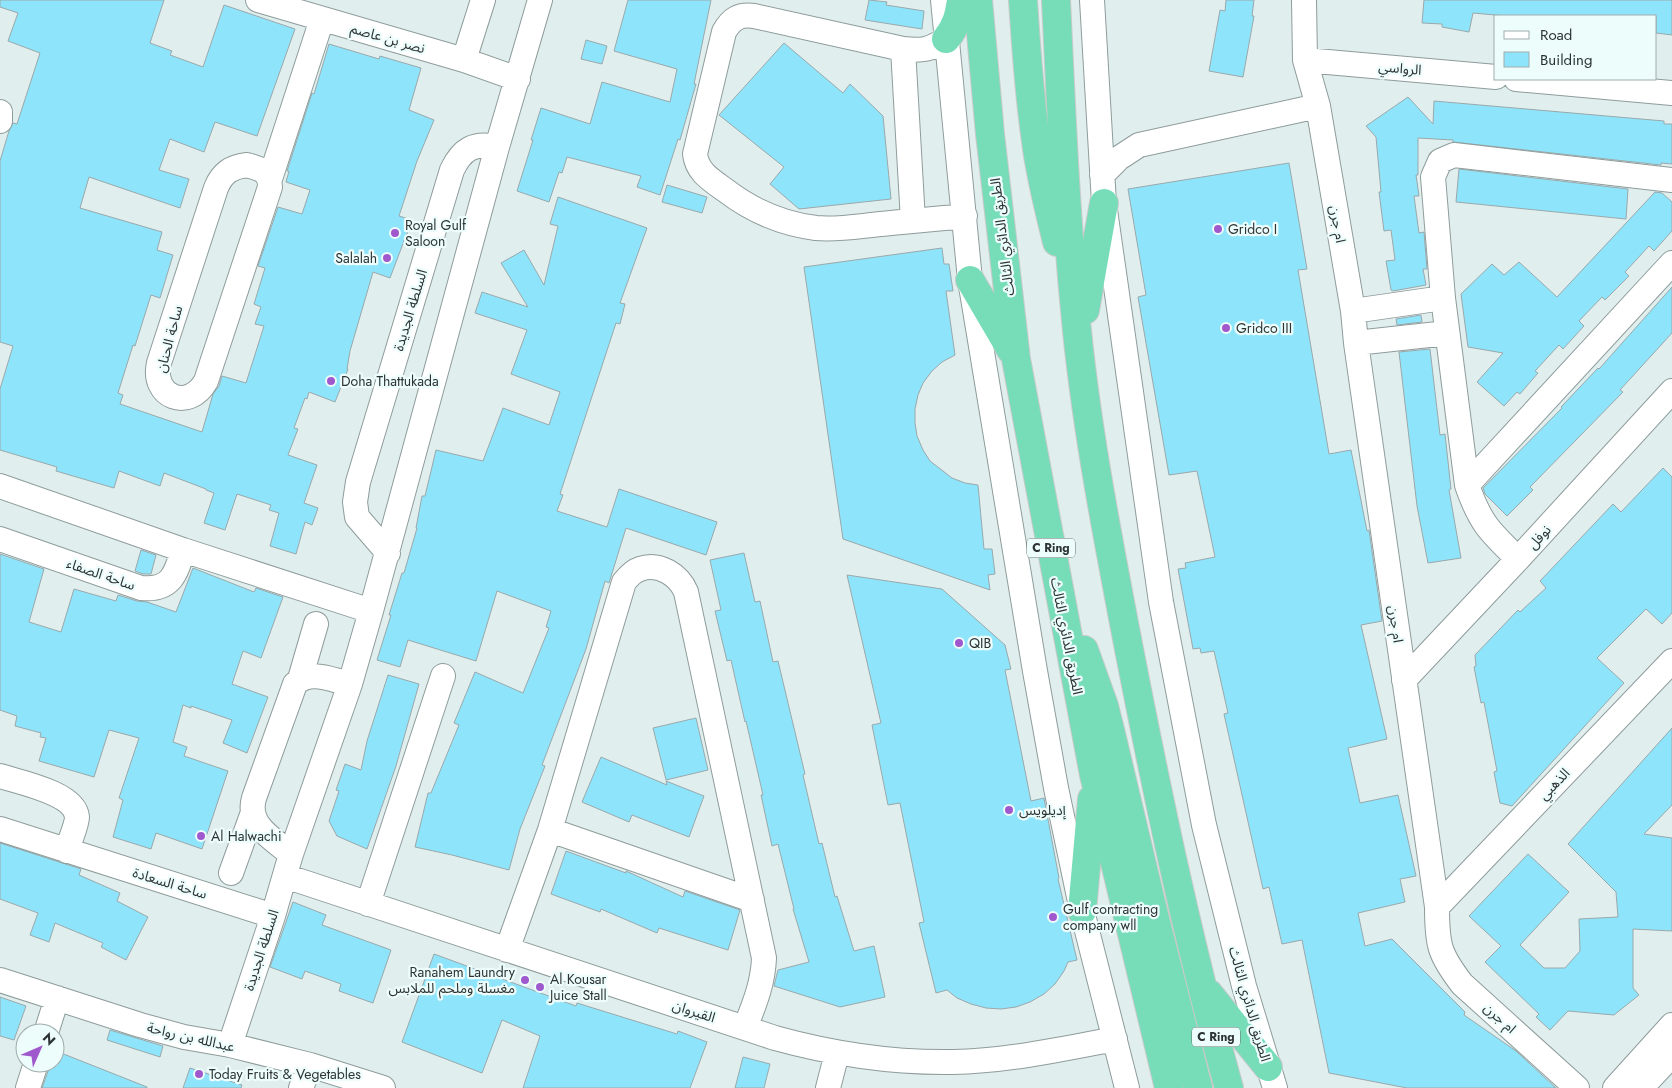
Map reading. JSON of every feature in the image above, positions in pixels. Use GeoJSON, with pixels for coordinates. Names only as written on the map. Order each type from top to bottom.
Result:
{"type":"FeatureCollection","features":[{"type":"Feature","properties":{"kind":"highway"},"geometry":{"type":"LineString","coordinates":[[946,39],[958,21],[961,0]]}},
{"type":"Feature","properties":{"kind":"highway","name":"الطريق الدائري الثالث"},"geometry":{"type":"LineString","coordinates":[[978,0],[990,134],[1016,359],[1094,775],[1169,1088]]}},
{"type":"Feature","properties":{"kind":"highway"},"geometry":{"type":"LineString","coordinates":[[1023,0],[1029,84],[1036,143],[1048,205],[1075,312]]}},
{"type":"Feature","properties":{"kind":"highway","name":"C Ring"},"geometry":{"type":"LineString","coordinates":[[1056,0],[1062,140],[1075,312],[1093,454],[1156,788],[1202,985],[1229,1088]]}},
{"type":"Feature","properties":{"kind":"highway"},"geometry":{"type":"LineString","coordinates":[[1079,344],[1104,203]]}},
{"type":"Feature","properties":{"kind":"highway"},"geometry":{"type":"LineString","coordinates":[[970,280],[1016,359]]}},
{"type":"Feature","properties":{"kind":"highway"},"geometry":{"type":"LineString","coordinates":[[1056,576],[1104,706],[1198,1088]]}},
{"type":"Feature","properties":{"kind":"highway"},"geometry":{"type":"LineString","coordinates":[[1082,911],[1094,775]]}},
{"type":"Feature","properties":{"kind":"highway"},"geometry":{"type":"LineString","coordinates":[[1202,985],[1271,1077]]}},
{"type":"Feature","properties":{"kind":"street","name":"نصر بن عاصم"},"geometry":{"type":"LineString","coordinates":[[258,0],[464,60],[518,79]]}},
{"type":"Feature","properties":{"kind":"street"},"geometry":{"type":"LineString","coordinates":[[464,60],[483,0]]}},
{"type":"Feature","properties":{"kind":"street","name":"السلطة الجديدة"},"geometry":{"type":"LineString","coordinates":[[230,1045],[288,865],[350,684],[388,553],[497,147],[540,0]]}},
{"type":"Feature","properties":{"kind":"street"},"geometry":{"type":"LineString","coordinates":[[942,0],[970,280],[1035,671],[1056,788],[1082,911],[1127,1088]]}},
{"type":"Feature","properties":{"kind":"street","name":"الطريق الدائري الثالث"},"geometry":{"type":"LineString","coordinates":[[1092,0],[1104,203],[1161,602],[1204,825],[1244,986],[1271,1077]]}},
{"type":"Feature","properties":{"kind":"street","name":"ام جرن"},"geometry":{"type":"LineString","coordinates":[[1304,0],[1305,60],[1318,106],[1353,311],[1437,907],[1437,930],[1441,952],[1448,966],[1462,984],[1577,1088]]}},
{"type":"Feature","properties":{"kind":"street"},"geometry":{"type":"LineString","coordinates":[[946,39],[937,45],[920,51],[903,49],[754,16],[744,15],[735,17],[728,24],[724,32],[695,154],[696,162],[705,176],[730,194],[757,210],[792,223],[815,228],[838,229],[965,216]]}},
{"type":"Feature","properties":{"kind":"street","name":"ساحة الحنان"},"geometry":{"type":"LineString","coordinates":[[270,179],[259,168],[247,165],[237,166],[227,171],[220,178],[157,371],[161,386],[173,396],[189,397],[197,394],[206,381],[270,187],[270,179],[322,19]]}},
{"type":"Feature","properties":{"kind":"street"},"geometry":{"type":"LineString","coordinates":[[903,49],[913,221]]}},
{"type":"Feature","properties":{"kind":"street","name":"الرواسي"},"geometry":{"type":"LineString","coordinates":[[1305,60],[1494,77]]}},
{"type":"Feature","properties":{"kind":"street"},"geometry":{"type":"LineString","coordinates":[[1527,80],[1672,93]]}},
{"type":"Feature","properties":{"kind":"street"},"geometry":{"type":"LineString","coordinates":[[1102,175],[1119,158],[1139,145],[1318,106]]}},
{"type":"Feature","properties":{"kind":"street"},"geometry":{"type":"LineString","coordinates":[[0,112],[0,121]]}},
{"type":"Feature","properties":{"kind":"street"},"geometry":{"type":"LineString","coordinates":[[1099,121],[1117,136],[1139,145]]}},
{"type":"Feature","properties":{"kind":"street","name":"السلطة الجديدة"},"geometry":{"type":"LineString","coordinates":[[388,553],[357,517],[354,502],[358,482],[452,170],[457,161],[472,147],[482,144],[497,147]]}},
{"type":"Feature","properties":{"kind":"street"},"geometry":{"type":"LineString","coordinates":[[1518,559],[1487,528],[1475,507],[1467,485],[1443,298],[1433,177],[1440,161],[1454,154],[1672,180]]}},
{"type":"Feature","properties":{"kind":"street"},"geometry":{"type":"LineString","coordinates":[[1467,485],[1672,263]]}},
{"type":"Feature","properties":{"kind":"street"},"geometry":{"type":"LineString","coordinates":[[1353,311],[1443,298]]}},
{"type":"Feature","properties":{"kind":"street"},"geometry":{"type":"LineString","coordinates":[[1356,343],[1447,333]]}},
{"type":"Feature","properties":{"kind":"street","name":"نوفل"},"geometry":{"type":"LineString","coordinates":[[1404,680],[1672,391]]}},
{"type":"Feature","properties":{"kind":"street"},"geometry":{"type":"LineString","coordinates":[[0,486],[184,550],[371,611]]}},
{"type":"Feature","properties":{"kind":"street","name":"ساحة الصفاء"},"geometry":{"type":"LineString","coordinates":[[0,539],[141,588],[152,589],[163,586],[172,579],[184,550]]}},
{"type":"Feature","properties":{"kind":"street"},"geometry":{"type":"LineString","coordinates":[[507,950],[550,830],[624,582],[630,574],[639,569],[649,567],[667,571],[676,576],[686,592],[764,958],[764,974],[745,1028]]}},
{"type":"Feature","properties":{"kind":"street"},"geometry":{"type":"LineString","coordinates":[[288,865],[260,829],[252,815],[251,807],[291,690],[300,679],[316,624]]}},
{"type":"Feature","properties":{"kind":"street","name":"الذهبي"},"geometry":{"type":"LineString","coordinates":[[1437,907],[1672,662]]}},
{"type":"Feature","properties":{"kind":"street"},"geometry":{"type":"LineString","coordinates":[[300,679],[315,675],[350,684]]}},
{"type":"Feature","properties":{"kind":"street"},"geometry":{"type":"LineString","coordinates":[[368,904],[443,676]]}},
{"type":"Feature","properties":{"kind":"street"},"geometry":{"type":"LineString","coordinates":[[0,776],[57,794],[74,808],[77,818],[66,851]]}},
{"type":"Feature","properties":{"kind":"street"},"geometry":{"type":"LineString","coordinates":[[231,873],[252,815]]}},
{"type":"Feature","properties":{"kind":"street","name":"ساحة السعادة"},"geometry":{"type":"LineString","coordinates":[[0,829],[273,916]]}},
{"type":"Feature","properties":{"kind":"street"},"geometry":{"type":"LineString","coordinates":[[550,830],[752,900]]}},
{"type":"Feature","properties":{"kind":"street","name":"القيروان"},"geometry":{"type":"LineString","coordinates":[[288,865],[368,904],[745,1028],[836,1053],[914,1062],[954,1062],[1022,1055],[1115,1040]]}},
{"type":"Feature","properties":{"kind":"street","name":"عبدالله بن رواحة"},"geometry":{"type":"LineString","coordinates":[[0,980],[184,1038],[230,1045],[310,1065],[369,1086]]}},
{"type":"Feature","properties":{"kind":"street"},"geometry":{"type":"LineString","coordinates":[[49,1023],[57,998]]}},
{"type":"Feature","properties":{"kind":"street"},"geometry":{"type":"LineString","coordinates":[[1615,1088],[1672,1025]]}},
{"type":"Feature","properties":{"kind":"street"},"geometry":{"type":"LineString","coordinates":[[828,1088],[836,1053]]}},
{"type":"Feature","properties":{"kind":"street"},"geometry":{"type":"LineString","coordinates":[[1641,1088],[1672,1055]]}},
{"type":"Feature","properties":{"kind":"street"},"geometry":{"type":"LineString","coordinates":[[302,1088],[310,1065]]}},
{"type":"Feature","properties":{"kind":"street"},"geometry":{"type":"LineString","coordinates":[[28,1088],[33,1073]]}},
{"type":"Feature","properties":{"kind":"building"},"geometry":{"type":"Polygon","coordinates":[[[0,0],[164,0],[150,43],[172,51],[170,55],[203,67],[224,5],[295,29],[257,136],[215,122],[204,152],[170,139],[159,170],[189,179],[180,208],[89,177],[80,208],[162,232],[157,250],[173,255],[160,298],[151,295],[135,346],[133,345],[118,393],[123,395],[120,404],[202,432],[213,394],[219,386],[222,376],[246,383],[264,326],[255,324],[261,307],[254,304],[265,268],[258,266],[278,207],[302,214],[310,190],[286,182],[289,171],[287,171],[329,44],[379,59],[380,56],[421,68],[409,110],[434,120],[417,161],[399,216],[412,220],[390,278],[373,272],[350,351],[348,369],[335,402],[309,392],[294,428],[298,429],[288,455],[317,465],[304,503],[318,508],[312,525],[305,522],[296,554],[270,546],[279,513],[269,510],[271,505],[237,494],[225,530],[204,523],[214,493],[164,473],[160,486],[119,471],[114,488],[56,471],[57,467],[0,450],[0,389],[13,346],[0,342],[0,161],[9,131],[13,123],[17,124],[40,53],[8,41],[18,13],[0,7],[0,0]]]}},
{"type":"Feature","properties":{"kind":"building"},"geometry":{"type":"Polygon","coordinates":[[[628,0],[711,0],[694,84],[696,84],[680,140],[678,139],[660,195],[637,187],[641,176],[567,157],[562,173],[559,172],[549,202],[517,191],[541,108],[590,124],[602,82],[670,102],[677,69],[614,51],[628,0]]]}},
{"type":"Feature","properties":{"kind":"building"},"geometry":{"type":"Polygon","coordinates":[[[869,0],[887,2],[886,5],[924,11],[922,29],[865,20],[869,0]]]}},
{"type":"Feature","properties":{"kind":"building"},"geometry":{"type":"Polygon","coordinates":[[[1226,0],[1254,0],[1252,16],[1254,16],[1243,77],[1209,71],[1220,10],[1225,11],[1226,0]]]}},
{"type":"Feature","properties":{"kind":"building"},"geometry":{"type":"Polygon","coordinates":[[[1424,0],[1672,0],[1672,35],[1657,33],[1657,15],[1495,15],[1473,13],[1469,32],[1442,27],[1442,24],[1422,23],[1424,0]]]}},
{"type":"Feature","properties":{"kind":"building"},"geometry":{"type":"Polygon","coordinates":[[[586,40],[607,46],[602,64],[581,59],[586,40]]]}},
{"type":"Feature","properties":{"kind":"building"},"geometry":{"type":"Polygon","coordinates":[[[784,43],[843,93],[850,84],[883,116],[891,199],[799,209],[770,184],[784,167],[719,115],[784,43]]]}},
{"type":"Feature","properties":{"kind":"building"},"geometry":{"type":"Polygon","coordinates":[[[1408,97],[1433,124],[1434,101],[1664,121],[1664,124],[1672,124],[1672,164],[1661,163],[1661,165],[1453,142],[1453,140],[1418,138],[1418,175],[1416,175],[1419,196],[1414,196],[1419,233],[1424,232],[1427,269],[1423,269],[1426,285],[1393,291],[1391,290],[1386,261],[1395,260],[1391,230],[1384,231],[1379,192],[1381,192],[1376,137],[1366,126],[1408,97]]]}},
{"type":"Feature","properties":{"kind":"building"},"geometry":{"type":"Polygon","coordinates":[[[1289,163],[1307,269],[1298,270],[1329,454],[1351,450],[1367,531],[1369,530],[1382,621],[1361,625],[1387,739],[1348,748],[1360,803],[1398,795],[1416,876],[1400,879],[1405,902],[1358,913],[1365,946],[1392,939],[1465,1012],[1464,1015],[1516,1051],[1556,1088],[1407,1088],[1329,1073],[1302,940],[1282,944],[1269,887],[1263,889],[1224,714],[1228,713],[1214,651],[1201,653],[1200,648],[1193,649],[1178,569],[1186,568],[1185,563],[1215,557],[1197,471],[1169,475],[1138,297],[1146,295],[1128,189],[1289,163]]]}},
{"type":"Feature","properties":{"kind":"building"},"geometry":{"type":"Polygon","coordinates":[[[1459,169],[1628,189],[1626,219],[1456,202],[1459,169]]]}},
{"type":"Feature","properties":{"kind":"building"},"geometry":{"type":"Polygon","coordinates":[[[667,185],[707,197],[702,213],[662,202],[667,185]]]}},
{"type":"Feature","properties":{"kind":"building"},"geometry":{"type":"Polygon","coordinates":[[[1655,192],[1662,193],[1672,202],[1672,231],[1654,251],[1649,246],[1625,272],[1629,276],[1605,300],[1602,297],[1579,321],[1584,326],[1563,349],[1559,345],[1535,371],[1538,373],[1520,394],[1517,392],[1504,406],[1477,382],[1503,353],[1468,347],[1461,294],[1492,264],[1504,275],[1519,262],[1557,297],[1655,192]]]}},
{"type":"Feature","properties":{"kind":"building"},"geometry":{"type":"Polygon","coordinates":[[[558,197],[647,228],[620,303],[625,304],[620,324],[616,323],[560,494],[563,495],[557,511],[607,527],[619,489],[717,522],[706,555],[626,528],[609,583],[605,581],[586,649],[542,765],[545,766],[520,829],[509,870],[415,847],[428,793],[431,793],[459,725],[454,723],[475,672],[523,693],[549,628],[546,627],[551,611],[497,591],[476,661],[408,640],[400,667],[377,660],[391,615],[389,615],[417,528],[422,496],[425,496],[436,450],[483,461],[503,408],[549,425],[560,392],[511,374],[527,330],[475,313],[482,292],[528,307],[501,263],[524,250],[544,285],[558,226],[550,224],[558,197]]]}},
{"type":"Feature","properties":{"kind":"building"},"geometry":{"type":"Polygon","coordinates":[[[942,248],[944,264],[949,264],[953,291],[946,291],[955,355],[942,362],[923,383],[915,409],[915,423],[917,436],[930,461],[952,478],[978,485],[984,549],[992,549],[995,574],[988,575],[990,590],[843,539],[804,267],[942,248]]]}},
{"type":"Feature","properties":{"kind":"building"},"geometry":{"type":"Polygon","coordinates":[[[1672,287],[1672,333],[1620,390],[1623,392],[1530,487],[1533,490],[1507,516],[1485,494],[1483,488],[1599,369],[1672,287]]]}},
{"type":"Feature","properties":{"kind":"building"},"geometry":{"type":"Polygon","coordinates":[[[1421,315],[1422,322],[1397,325],[1396,319],[1421,315]]]}},
{"type":"Feature","properties":{"kind":"building"},"geometry":{"type":"Polygon","coordinates":[[[1430,349],[1440,435],[1445,434],[1451,489],[1449,490],[1461,558],[1428,563],[1417,506],[1399,352],[1430,349]]]}},
{"type":"Feature","properties":{"kind":"building"},"geometry":{"type":"Polygon","coordinates":[[[1663,468],[1672,477],[1672,613],[1662,624],[1646,609],[1597,658],[1624,683],[1512,806],[1500,803],[1494,772],[1497,771],[1484,702],[1481,703],[1474,667],[1476,666],[1475,655],[1518,610],[1520,612],[1546,588],[1540,581],[1613,504],[1621,512],[1663,468]]]}},
{"type":"Feature","properties":{"kind":"building"},"geometry":{"type":"Polygon","coordinates":[[[141,550],[156,555],[151,574],[135,571],[141,550]]]}},
{"type":"Feature","properties":{"kind":"building"},"geometry":{"type":"Polygon","coordinates":[[[744,553],[755,602],[760,601],[773,662],[778,661],[805,774],[803,775],[819,844],[822,843],[835,897],[837,896],[854,951],[874,946],[885,997],[840,1007],[774,986],[778,970],[809,962],[793,909],[778,844],[772,846],[761,795],[763,795],[746,721],[731,660],[727,661],[715,611],[721,610],[710,560],[744,553]]]}},
{"type":"Feature","properties":{"kind":"building"},"geometry":{"type":"Polygon","coordinates":[[[0,554],[44,569],[29,622],[61,632],[74,589],[116,601],[118,595],[176,612],[193,568],[254,592],[256,588],[283,597],[261,658],[243,651],[232,684],[268,697],[247,753],[223,743],[232,720],[183,705],[173,742],[187,747],[184,756],[228,771],[202,849],[156,833],[151,849],[113,837],[123,800],[119,798],[139,738],[109,730],[94,777],[39,761],[46,738],[40,737],[41,733],[15,726],[17,716],[0,710],[0,554]]]}},
{"type":"Feature","properties":{"kind":"building"},"geometry":{"type":"Polygon","coordinates":[[[847,575],[942,589],[1005,645],[1011,669],[1005,670],[1031,801],[1044,798],[1058,879],[1077,960],[1068,962],[1055,984],[1044,994],[1030,1002],[1016,1007],[986,1008],[957,998],[947,990],[936,993],[919,923],[924,922],[900,803],[888,805],[872,725],[881,723],[847,575]]]}},
{"type":"Feature","properties":{"kind":"building"},"geometry":{"type":"Polygon","coordinates":[[[388,675],[419,684],[396,766],[367,849],[337,836],[329,821],[339,791],[336,790],[345,764],[361,770],[367,741],[388,675]]]}},
{"type":"Feature","properties":{"kind":"building"},"geometry":{"type":"Polygon","coordinates":[[[696,718],[708,770],[666,780],[653,728],[696,718]]]}},
{"type":"Feature","properties":{"kind":"building"},"geometry":{"type":"Polygon","coordinates":[[[1672,728],[1672,805],[1644,834],[1672,838],[1672,931],[1633,929],[1633,988],[1639,995],[1614,1015],[1568,1011],[1550,1030],[1536,1017],[1539,1014],[1485,962],[1501,946],[1469,916],[1528,854],[1569,892],[1520,945],[1544,968],[1565,968],[1580,951],[1579,919],[1618,917],[1616,892],[1568,844],[1672,728]]]}},
{"type":"Feature","properties":{"kind":"building"},"geometry":{"type":"Polygon","coordinates":[[[601,757],[667,785],[666,781],[704,796],[689,837],[632,815],[629,822],[582,802],[601,757]]]}},
{"type":"Feature","properties":{"kind":"building"},"geometry":{"type":"Polygon","coordinates":[[[0,843],[81,869],[79,875],[120,893],[117,901],[148,917],[126,960],[101,947],[103,943],[55,923],[49,942],[30,935],[38,913],[0,899],[0,843]]]}},
{"type":"Feature","properties":{"kind":"building"},"geometry":{"type":"Polygon","coordinates":[[[566,851],[626,873],[626,871],[683,897],[685,891],[740,910],[728,950],[659,928],[657,933],[601,909],[600,912],[551,894],[566,851]]]}},
{"type":"Feature","properties":{"kind":"building"},"geometry":{"type":"Polygon","coordinates":[[[293,902],[326,915],[322,925],[391,950],[373,1003],[339,991],[341,984],[305,971],[302,979],[270,967],[293,902]]]}},
{"type":"Feature","properties":{"kind":"building"},"geometry":{"type":"Polygon","coordinates":[[[434,954],[576,1006],[577,1003],[677,1034],[678,1031],[707,1042],[690,1088],[523,1088],[540,1036],[502,1020],[482,1073],[402,1042],[434,954]]]}},
{"type":"Feature","properties":{"kind":"building"},"geometry":{"type":"Polygon","coordinates":[[[0,997],[26,1006],[20,1023],[15,1023],[14,1040],[0,1036],[0,997]]]}},
{"type":"Feature","properties":{"kind":"building"},"geometry":{"type":"Polygon","coordinates":[[[110,1030],[163,1046],[160,1057],[107,1040],[110,1030]]]}},
{"type":"Feature","properties":{"kind":"building"},"geometry":{"type":"Polygon","coordinates":[[[65,1055],[147,1087],[147,1088],[42,1088],[47,1073],[65,1073],[65,1055]]]}},
{"type":"Feature","properties":{"kind":"building"},"geometry":{"type":"Polygon","coordinates":[[[743,1057],[770,1064],[764,1088],[735,1088],[743,1057]]]}},
{"type":"Feature","properties":{"kind":"building","name":"Today Fruits & Vegetables"},"geometry":{"type":"Polygon","coordinates":[[[190,1068],[242,1085],[241,1088],[183,1088],[190,1068]]]}},
{"type":"Feature","properties":{"kind":"place","name":"Gridco I"},"geometry":{"type":"Point","coordinates":[1218,229]}},
{"type":"Feature","properties":{"kind":"place","name":"Royal Gulf Saloon"},"geometry":{"type":"Point","coordinates":[395,233]}},
{"type":"Feature","properties":{"kind":"place","name":"Salalah"},"geometry":{"type":"Point","coordinates":[387,258]}},
{"type":"Feature","properties":{"kind":"place","name":"Gridco III"},"geometry":{"type":"Point","coordinates":[1226,328]}},
{"type":"Feature","properties":{"kind":"place","name":"Doha Thattukada"},"geometry":{"type":"Point","coordinates":[331,381]}},
{"type":"Feature","properties":{"kind":"place","name":"QIB"},"geometry":{"type":"Point","coordinates":[959,643]}},
{"type":"Feature","properties":{"kind":"place","name":"إديلويس"},"geometry":{"type":"Point","coordinates":[1009,810]}},
{"type":"Feature","properties":{"kind":"place","name":"Al Halwachi"},"geometry":{"type":"Point","coordinates":[201,836]}},
{"type":"Feature","properties":{"kind":"place","name":"Gulf contracting company wll"},"geometry":{"type":"Point","coordinates":[1053,917]}},
{"type":"Feature","properties":{"kind":"place","name":"Ranahem Laundry مغسلة وملحم للملابس"},"geometry":{"type":"Point","coordinates":[525,980]}},
{"type":"Feature","properties":{"kind":"place","name":"Al Kousar Juice Stall"},"geometry":{"type":"Point","coordinates":[540,987]}},
{"type":"Feature","properties":{"kind":"place","name":"Today Fruits & Vegetables"},"geometry":{"type":"Point","coordinates":[199,1074]}}]}
